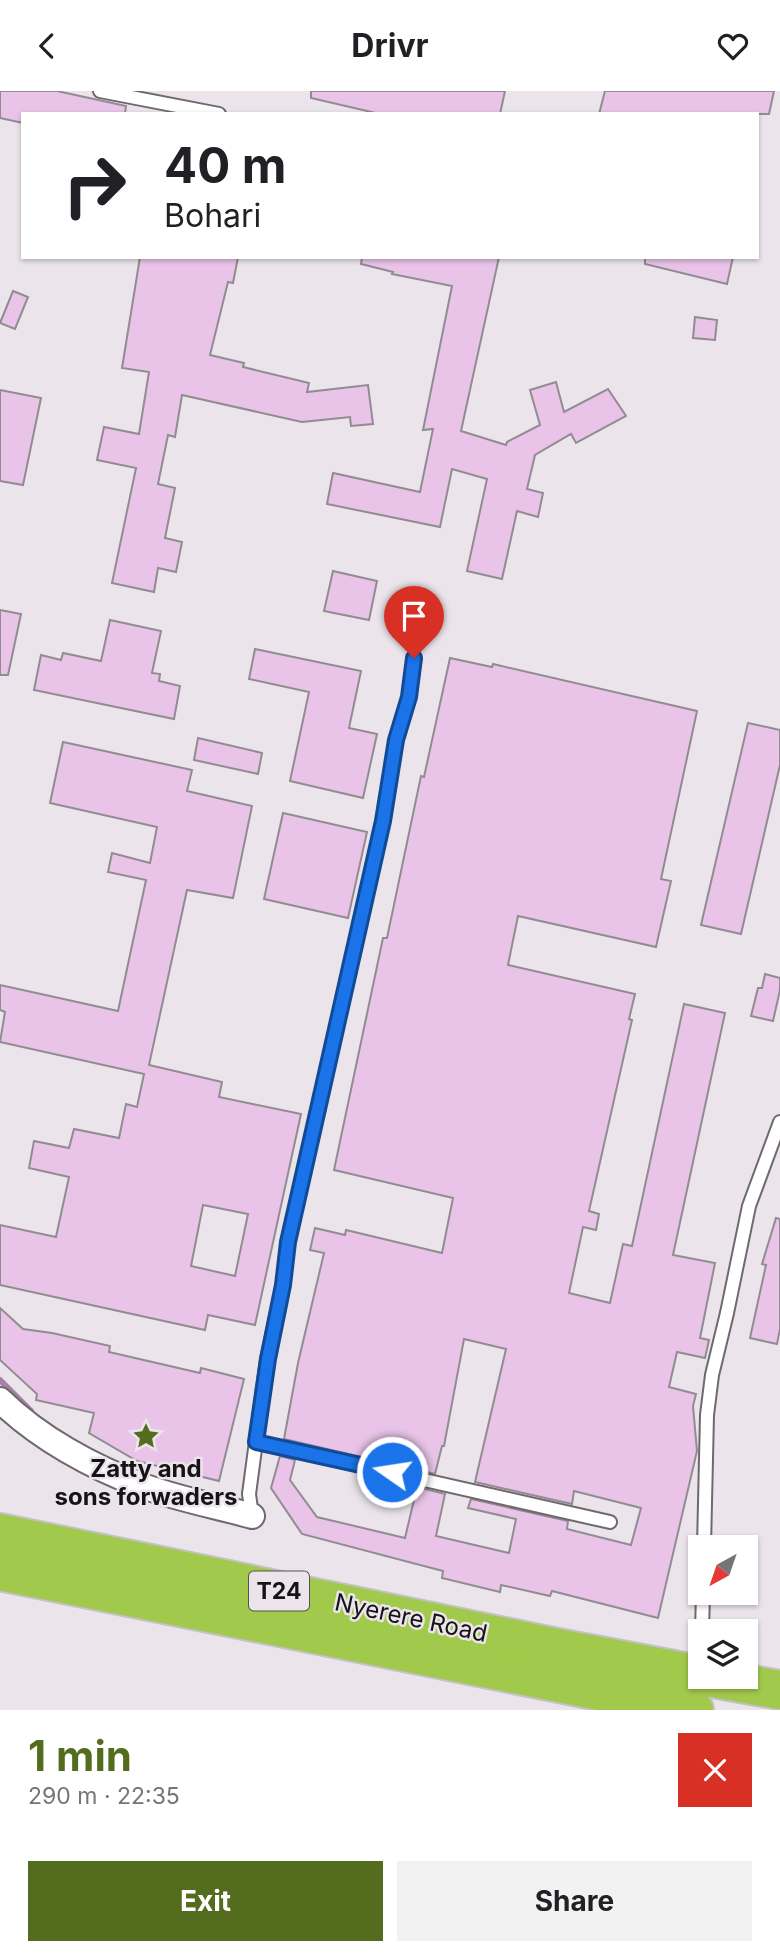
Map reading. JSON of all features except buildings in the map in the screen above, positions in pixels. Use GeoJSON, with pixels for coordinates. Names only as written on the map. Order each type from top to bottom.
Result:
{"type":"FeatureCollection","features":[{"type":"Feature","properties":{"kind":"highway","name":"Nyerere Road"},"geometry":{"type":"LineString","coordinates":[[0,1533],[558,1649],[688,1673]]}},
{"type":"Feature","properties":{"kind":"highway","name":"Nyerere Road"},"geometry":{"type":"LineString","coordinates":[[0,1571],[694,1710]]}},
{"type":"Feature","properties":{"kind":"highway"},"geometry":{"type":"LineString","coordinates":[[538,1679],[561,1710]]}},
{"type":"Feature","properties":{"kind":"highway"},"geometry":{"type":"LineString","coordinates":[[758,1686],[780,1690]]}},
{"type":"Feature","properties":{"kind":"street"},"geometry":{"type":"LineString","coordinates":[[0,1400],[14,1414],[72,1454],[143,1486],[252,1516]]}},
{"type":"Feature","properties":{"kind":"lane"},"geometry":{"type":"LineString","coordinates":[[100,91],[209,112]]}},
{"type":"Feature","properties":{"kind":"lane"},"geometry":{"type":"LineString","coordinates":[[252,1516],[250,1494],[256,1442],[288,1242],[383,821],[396,740],[409,697],[414,658]]}},
{"type":"Feature","properties":{"kind":"lane"},"geometry":{"type":"LineString","coordinates":[[704,1535],[707,1415],[712,1375],[749,1206],[780,1122]]}},
{"type":"Feature","properties":{"kind":"lane"},"geometry":{"type":"LineString","coordinates":[[256,1442],[610,1521]]}},
{"type":"Feature","properties":{"kind":"waterway"},"geometry":{"type":"LineString","coordinates":[[0,1380],[31,1411]]}},
{"type":"Feature","properties":{"kind":"place","name":"Zatty and sons forwaders"},"geometry":{"type":"Point","coordinates":[146,1436]}},
{"type":"Feature","properties":{"kind":"route"},"geometry":{"type":"LineString","coordinates":[[392,1472],[256,1442],[288,1242],[383,821],[396,740],[409,697],[414,658]]}}]}
